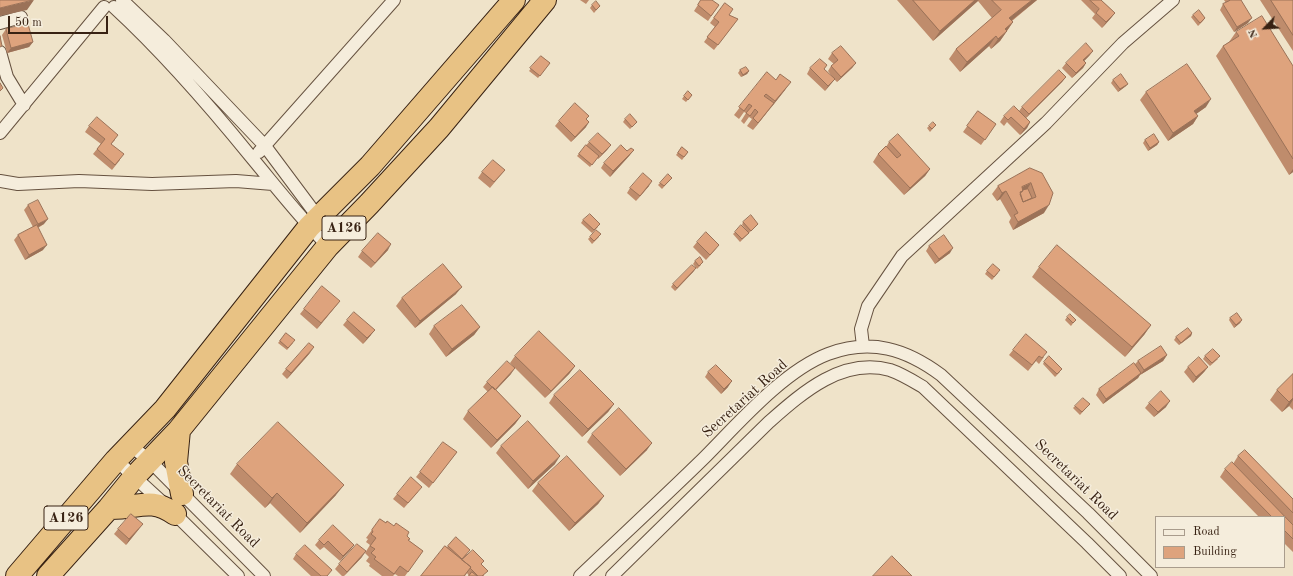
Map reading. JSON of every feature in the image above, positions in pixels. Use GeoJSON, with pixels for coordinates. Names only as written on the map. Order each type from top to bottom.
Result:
{"type":"FeatureCollection","features":[{"type":"Feature","properties":{"kind":"highway","name":"A126"},"geometry":{"type":"LineString","coordinates":[[17,576],[123,453],[165,409],[314,222],[370,166],[514,0]]}},
{"type":"Feature","properties":{"kind":"highway","name":"A126"},"geometry":{"type":"LineString","coordinates":[[48,576],[142,469],[179,430],[332,241],[370,204],[438,128],[545,0]]}},
{"type":"Feature","properties":{"kind":"highway"},"geometry":{"type":"LineString","coordinates":[[109,508],[125,508],[145,503],[165,507],[179,504],[176,462],[179,430]]}},
{"type":"Feature","properties":{"kind":"street"},"geometry":{"type":"LineString","coordinates":[[252,158],[266,146],[394,0]]}},
{"type":"Feature","properties":{"kind":"street"},"geometry":{"type":"LineString","coordinates":[[863,346],[861,329],[868,306],[902,256],[1046,123],[1123,43],[1173,0]]}},
{"type":"Feature","properties":{"kind":"street"},"geometry":{"type":"LineString","coordinates":[[112,3],[164,40],[266,146],[314,222]]}},
{"type":"Feature","properties":{"kind":"street"},"geometry":{"type":"LineString","coordinates":[[0,133],[112,3]]}},
{"type":"Feature","properties":{"kind":"street"},"geometry":{"type":"LineString","coordinates":[[112,3],[170,63],[273,184],[332,241]]}},
{"type":"Feature","properties":{"kind":"street"},"geometry":{"type":"LineString","coordinates":[[0,23],[22,17]]}},
{"type":"Feature","properties":{"kind":"street"},"geometry":{"type":"LineString","coordinates":[[0,52],[6,77],[24,105]]}},
{"type":"Feature","properties":{"kind":"street"},"geometry":{"type":"LineString","coordinates":[[0,181],[18,184],[79,181],[152,184],[236,181],[273,184]]}},
{"type":"Feature","properties":{"kind":"street","name":"Secretariat Road"},"geometry":{"type":"LineString","coordinates":[[580,576],[773,391],[814,361],[828,354],[863,346],[880,347],[896,351],[928,365],[1103,528],[1152,576]]}},
{"type":"Feature","properties":{"kind":"street"},"geometry":{"type":"LineString","coordinates":[[612,576],[768,422],[791,402],[814,385],[835,375],[868,368],[891,370],[906,376],[923,387],[1087,542],[1120,576]]}},
{"type":"Feature","properties":{"kind":"street"},"geometry":{"type":"LineString","coordinates":[[123,453],[142,469]]}},
{"type":"Feature","properties":{"kind":"street"},"geometry":{"type":"LineString","coordinates":[[123,453],[142,469]]}},
{"type":"Feature","properties":{"kind":"street","name":"Secretariat Road"},"geometry":{"type":"LineString","coordinates":[[142,469],[179,504],[264,576]]}},
{"type":"Feature","properties":{"kind":"street","name":"Secretariat Road"},"geometry":{"type":"LineString","coordinates":[[142,469],[179,504],[238,576]]}},
{"type":"Feature","properties":{"kind":"street"},"geometry":{"type":"LineString","coordinates":[[1087,542],[1103,528]]}},
{"type":"Feature","properties":{"kind":"building"},"geometry":{"type":"Polygon","coordinates":[[[0,0],[33,0],[0,8],[0,0]]]}},
{"type":"Feature","properties":{"kind":"building"},"geometry":{"type":"Polygon","coordinates":[[[701,0],[712,0],[719,5],[711,16],[698,5],[701,0]]]}},
{"type":"Feature","properties":{"kind":"building"},"geometry":{"type":"Polygon","coordinates":[[[913,0],[975,0],[940,31],[913,0]]]}},
{"type":"Feature","properties":{"kind":"building"},"geometry":{"type":"Polygon","coordinates":[[[992,0],[1032,0],[1009,18],[1013,22],[1005,29],[1007,31],[998,39],[996,36],[967,62],[956,49],[1001,10],[992,0]]]}},
{"type":"Feature","properties":{"kind":"building"},"geometry":{"type":"Polygon","coordinates":[[[1090,0],[1101,0],[1115,13],[1106,22],[1096,13],[1099,9],[1090,0]]]}},
{"type":"Feature","properties":{"kind":"building"},"geometry":{"type":"Polygon","coordinates":[[[1231,0],[1241,0],[1252,18],[1237,27],[1223,4],[1231,0]]]}},
{"type":"Feature","properties":{"kind":"building"},"geometry":{"type":"Polygon","coordinates":[[[1271,0],[1293,0],[1293,35],[1271,0]]]}},
{"type":"Feature","properties":{"kind":"building"},"geometry":{"type":"Polygon","coordinates":[[[596,1],[600,6],[596,10],[592,5],[596,1]]]}},
{"type":"Feature","properties":{"kind":"building"},"geometry":{"type":"Polygon","coordinates":[[[725,3],[733,9],[729,15],[738,19],[718,45],[707,37],[719,22],[714,18],[725,3]]]}},
{"type":"Feature","properties":{"kind":"building"},"geometry":{"type":"Polygon","coordinates":[[[1199,10],[1205,18],[1200,23],[1193,15],[1199,10]]]}},
{"type":"Feature","properties":{"kind":"building"},"geometry":{"type":"Polygon","coordinates":[[[1262,16],[1293,66],[1293,159],[1223,46],[1239,36],[1236,32],[1262,16]]]}},
{"type":"Feature","properties":{"kind":"building"},"geometry":{"type":"Polygon","coordinates":[[[28,24],[33,42],[11,48],[6,29],[28,24]]]}},
{"type":"Feature","properties":{"kind":"building"},"geometry":{"type":"Polygon","coordinates":[[[0,36],[2,46],[0,47],[0,36]]]}},
{"type":"Feature","properties":{"kind":"building"},"geometry":{"type":"Polygon","coordinates":[[[1086,43],[1093,51],[1083,60],[1086,63],[1076,73],[1066,63],[1086,43]]]}},
{"type":"Feature","properties":{"kind":"building"},"geometry":{"type":"Polygon","coordinates":[[[841,46],[856,63],[841,77],[831,66],[838,60],[832,53],[841,46]]]}},
{"type":"Feature","properties":{"kind":"building"},"geometry":{"type":"Polygon","coordinates":[[[541,56],[550,63],[540,76],[530,68],[541,56]]]}},
{"type":"Feature","properties":{"kind":"building"},"geometry":{"type":"Polygon","coordinates":[[[820,59],[827,65],[824,69],[835,79],[828,86],[810,68],[820,59]]]}},
{"type":"Feature","properties":{"kind":"building"},"geometry":{"type":"Polygon","coordinates":[[[1187,64],[1211,99],[1194,111],[1198,116],[1173,133],[1146,92],[1187,64]]]}},
{"type":"Feature","properties":{"kind":"building"},"geometry":{"type":"Polygon","coordinates":[[[746,67],[749,71],[743,75],[740,70],[746,67]]]}},
{"type":"Feature","properties":{"kind":"building"},"geometry":{"type":"Polygon","coordinates":[[[1059,70],[1066,77],[1029,114],[1022,107],[1059,70]]]}},
{"type":"Feature","properties":{"kind":"building"},"geometry":{"type":"Polygon","coordinates":[[[767,72],[776,80],[780,74],[791,82],[775,101],[766,94],[764,96],[774,103],[758,123],[753,118],[758,112],[755,109],[750,116],[746,113],[752,106],[749,104],[744,111],[739,107],[767,72]]]}},
{"type":"Feature","properties":{"kind":"building"},"geometry":{"type":"Polygon","coordinates":[[[1121,74],[1128,84],[1120,89],[1113,80],[1121,74]]]}},
{"type":"Feature","properties":{"kind":"building"},"geometry":{"type":"Polygon","coordinates":[[[0,83],[3,88],[0,91],[0,83]]]}},
{"type":"Feature","properties":{"kind":"building"},"geometry":{"type":"Polygon","coordinates":[[[688,91],[692,95],[688,100],[684,96],[688,91]]]}},
{"type":"Feature","properties":{"kind":"building"},"geometry":{"type":"Polygon","coordinates":[[[575,103],[589,116],[586,119],[589,122],[575,137],[559,121],[575,103]]]}},
{"type":"Feature","properties":{"kind":"building"},"geometry":{"type":"Polygon","coordinates":[[[1014,106],[1030,122],[1024,129],[1011,117],[1008,120],[1004,116],[1014,106]]]}},
{"type":"Feature","properties":{"kind":"building"},"geometry":{"type":"Polygon","coordinates":[[[978,111],[996,124],[985,140],[967,126],[978,111]]]}},
{"type":"Feature","properties":{"kind":"building"},"geometry":{"type":"Polygon","coordinates":[[[630,114],[637,122],[632,127],[625,119],[630,114]]]}},
{"type":"Feature","properties":{"kind":"building"},"geometry":{"type":"Polygon","coordinates":[[[97,117],[118,135],[111,144],[124,154],[115,165],[97,149],[105,139],[89,126],[97,117]]]}},
{"type":"Feature","properties":{"kind":"building"},"geometry":{"type":"Polygon","coordinates":[[[933,122],[936,125],[932,129],[929,126],[933,122]]]}},
{"type":"Feature","properties":{"kind":"building"},"geometry":{"type":"Polygon","coordinates":[[[598,133],[611,145],[602,154],[589,142],[598,133]]]}},
{"type":"Feature","properties":{"kind":"building"},"geometry":{"type":"Polygon","coordinates":[[[898,134],[930,169],[910,188],[878,154],[886,146],[897,158],[901,155],[889,142],[898,134]]]}},
{"type":"Feature","properties":{"kind":"building"},"geometry":{"type":"Polygon","coordinates":[[[1154,134],[1159,142],[1150,148],[1145,140],[1154,134]]]}},
{"type":"Feature","properties":{"kind":"building"},"geometry":{"type":"Polygon","coordinates":[[[586,145],[599,156],[592,165],[579,154],[586,145]]]}},
{"type":"Feature","properties":{"kind":"building"},"geometry":{"type":"Polygon","coordinates":[[[621,145],[627,151],[631,148],[634,150],[613,171],[604,163],[621,145]]]}},
{"type":"Feature","properties":{"kind":"building"},"geometry":{"type":"Polygon","coordinates":[[[682,147],[688,152],[684,157],[678,153],[682,147]]]}},
{"type":"Feature","properties":{"kind":"building"},"geometry":{"type":"Polygon","coordinates":[[[493,160],[505,170],[494,182],[482,172],[493,160]]]}},
{"type":"Feature","properties":{"kind":"building"},"geometry":{"type":"Polygon","coordinates":[[[1030,168],[1042,173],[1053,193],[1049,205],[1018,222],[1014,215],[1018,213],[1006,191],[1002,193],[998,186],[1030,168]],[[1031,183],[1022,187],[1023,191],[1020,192],[1023,202],[1036,197],[1031,183]]]}},
{"type":"Feature","properties":{"kind":"building"},"geometry":{"type":"Polygon","coordinates":[[[643,173],[652,181],[640,196],[630,188],[643,173]]]}},
{"type":"Feature","properties":{"kind":"building"},"geometry":{"type":"Polygon","coordinates":[[[668,174],[672,178],[664,186],[660,183],[668,174]]]}},
{"type":"Feature","properties":{"kind":"building"},"geometry":{"type":"Polygon","coordinates":[[[1028,189],[1032,198],[1023,202],[1020,194],[1023,190],[1028,189]]]}},
{"type":"Feature","properties":{"kind":"building"},"geometry":{"type":"Polygon","coordinates":[[[38,200],[48,219],[38,224],[28,205],[38,200]]]}},
{"type":"Feature","properties":{"kind":"building"},"geometry":{"type":"Polygon","coordinates":[[[590,214],[600,224],[594,230],[583,220],[590,214]]]}},
{"type":"Feature","properties":{"kind":"building"},"geometry":{"type":"Polygon","coordinates":[[[751,215],[758,224],[751,231],[743,222],[751,215]]]}},
{"type":"Feature","properties":{"kind":"building"},"geometry":{"type":"Polygon","coordinates":[[[37,225],[47,245],[29,255],[18,235],[37,225]]]}},
{"type":"Feature","properties":{"kind":"building"},"geometry":{"type":"Polygon","coordinates":[[[741,225],[749,233],[742,239],[735,232],[741,225]]]}},
{"type":"Feature","properties":{"kind":"building"},"geometry":{"type":"Polygon","coordinates":[[[596,230],[601,234],[594,241],[590,237],[596,230]]]}},
{"type":"Feature","properties":{"kind":"building"},"geometry":{"type":"Polygon","coordinates":[[[706,232],[719,245],[710,255],[697,242],[706,232]]]}},
{"type":"Feature","properties":{"kind":"building"},"geometry":{"type":"Polygon","coordinates":[[[378,233],[391,244],[375,263],[362,251],[378,233]]]}},
{"type":"Feature","properties":{"kind":"building"},"geometry":{"type":"Polygon","coordinates":[[[944,235],[953,248],[939,259],[929,246],[944,235]]]}},
{"type":"Feature","properties":{"kind":"building"},"geometry":{"type":"Polygon","coordinates":[[[1057,245],[1151,325],[1132,347],[1039,267],[1057,245]]]}},
{"type":"Feature","properties":{"kind":"building"},"geometry":{"type":"Polygon","coordinates":[[[700,257],[703,262],[699,266],[695,261],[700,257]]]}},
{"type":"Feature","properties":{"kind":"building"},"geometry":{"type":"Polygon","coordinates":[[[443,264],[462,287],[420,321],[402,298],[443,264]]]}},
{"type":"Feature","properties":{"kind":"building"},"geometry":{"type":"Polygon","coordinates":[[[993,264],[1000,270],[994,277],[987,271],[993,264]]]}},
{"type":"Feature","properties":{"kind":"building"},"geometry":{"type":"Polygon","coordinates":[[[692,265],[696,268],[677,288],[673,284],[692,265]]]}},
{"type":"Feature","properties":{"kind":"building"},"geometry":{"type":"Polygon","coordinates":[[[322,286],[340,301],[321,323],[304,309],[322,286]]]}},
{"type":"Feature","properties":{"kind":"building"},"geometry":{"type":"Polygon","coordinates":[[[462,305],[480,327],[452,349],[434,326],[462,305]]]}},
{"type":"Feature","properties":{"kind":"building"},"geometry":{"type":"Polygon","coordinates":[[[354,312],[375,330],[367,338],[347,320],[354,312]]]}},
{"type":"Feature","properties":{"kind":"building"},"geometry":{"type":"Polygon","coordinates":[[[1237,313],[1242,320],[1236,325],[1230,318],[1237,313]]]}},
{"type":"Feature","properties":{"kind":"building"},"geometry":{"type":"Polygon","coordinates":[[[1070,314],[1076,320],[1073,323],[1067,317],[1070,314]]]}},
{"type":"Feature","properties":{"kind":"building"},"geometry":{"type":"Polygon","coordinates":[[[1188,328],[1192,333],[1181,343],[1176,337],[1188,328]]]}},
{"type":"Feature","properties":{"kind":"building"},"geometry":{"type":"Polygon","coordinates":[[[539,331],[575,366],[551,391],[515,356],[539,331]]]}},
{"type":"Feature","properties":{"kind":"building"},"geometry":{"type":"Polygon","coordinates":[[[286,333],[295,340],[288,348],[280,341],[286,333]]]}},
{"type":"Feature","properties":{"kind":"building"},"geometry":{"type":"Polygon","coordinates":[[[1026,334],[1047,352],[1042,358],[1039,356],[1032,365],[1013,350],[1026,334]]]}},
{"type":"Feature","properties":{"kind":"building"},"geometry":{"type":"Polygon","coordinates":[[[309,343],[314,347],[291,373],[286,369],[309,343]]]}},
{"type":"Feature","properties":{"kind":"building"},"geometry":{"type":"Polygon","coordinates":[[[1161,346],[1167,355],[1144,370],[1138,361],[1161,346]]]}},
{"type":"Feature","properties":{"kind":"building"},"geometry":{"type":"Polygon","coordinates":[[[1213,349],[1220,356],[1212,363],[1205,356],[1213,349]]]}},
{"type":"Feature","properties":{"kind":"building"},"geometry":{"type":"Polygon","coordinates":[[[1049,356],[1062,369],[1057,374],[1044,362],[1049,356]]]}},
{"type":"Feature","properties":{"kind":"building"},"geometry":{"type":"Polygon","coordinates":[[[1199,357],[1208,367],[1196,377],[1188,367],[1199,357]]]}},
{"type":"Feature","properties":{"kind":"building"},"geometry":{"type":"Polygon","coordinates":[[[507,361],[515,368],[495,390],[487,382],[507,361]]]}},
{"type":"Feature","properties":{"kind":"building"},"geometry":{"type":"Polygon","coordinates":[[[1134,363],[1141,373],[1106,399],[1099,389],[1134,363]]]}},
{"type":"Feature","properties":{"kind":"building"},"geometry":{"type":"Polygon","coordinates":[[[716,365],[732,381],[724,389],[708,372],[716,365]]]}},
{"type":"Feature","properties":{"kind":"building"},"geometry":{"type":"Polygon","coordinates":[[[580,370],[614,404],[588,429],[554,395],[580,370]]]}},
{"type":"Feature","properties":{"kind":"building"},"geometry":{"type":"Polygon","coordinates":[[[1293,374],[1293,398],[1289,402],[1277,390],[1293,374]]]}},
{"type":"Feature","properties":{"kind":"building"},"geometry":{"type":"Polygon","coordinates":[[[493,387],[521,416],[497,440],[468,411],[493,387]]]}},
{"type":"Feature","properties":{"kind":"building"},"geometry":{"type":"Polygon","coordinates":[[[1161,391],[1170,401],[1158,412],[1149,403],[1161,391]]]}},
{"type":"Feature","properties":{"kind":"building"},"geometry":{"type":"Polygon","coordinates":[[[1083,398],[1090,404],[1082,412],[1075,406],[1083,398]]]}},
{"type":"Feature","properties":{"kind":"building"},"geometry":{"type":"Polygon","coordinates":[[[619,408],[652,443],[626,469],[592,434],[619,408]]]}},
{"type":"Feature","properties":{"kind":"building"},"geometry":{"type":"Polygon","coordinates":[[[528,421],[560,456],[533,481],[501,446],[528,421]]]}},
{"type":"Feature","properties":{"kind":"building"},"geometry":{"type":"Polygon","coordinates":[[[278,422],[344,485],[307,523],[277,493],[272,498],[237,464],[278,422]]]}},
{"type":"Feature","properties":{"kind":"building"},"geometry":{"type":"Polygon","coordinates":[[[443,442],[457,452],[433,483],[420,472],[443,442]]]}},
{"type":"Feature","properties":{"kind":"building"},"geometry":{"type":"Polygon","coordinates":[[[1245,450],[1293,499],[1293,513],[1238,456],[1245,450]]]}},
{"type":"Feature","properties":{"kind":"building"},"geometry":{"type":"Polygon","coordinates":[[[567,456],[604,496],[575,523],[538,483],[567,456]]]}},
{"type":"Feature","properties":{"kind":"building"},"geometry":{"type":"Polygon","coordinates":[[[1232,462],[1284,516],[1271,516],[1225,469],[1232,462]]]}},
{"type":"Feature","properties":{"kind":"building"},"geometry":{"type":"Polygon","coordinates":[[[411,477],[422,487],[408,503],[397,494],[411,477]]]}},
{"type":"Feature","properties":{"kind":"building"},"geometry":{"type":"Polygon","coordinates":[[[131,514],[143,524],[129,539],[118,529],[131,514]]]}},
{"type":"Feature","properties":{"kind":"building"},"geometry":{"type":"Polygon","coordinates":[[[1285,517],[1293,525],[1293,539],[1285,531],[1285,517]]]}},
{"type":"Feature","properties":{"kind":"building"},"geometry":{"type":"Polygon","coordinates":[[[380,519],[386,523],[387,521],[394,526],[396,523],[409,532],[407,536],[410,539],[408,540],[423,551],[408,572],[400,566],[394,574],[374,559],[376,557],[371,553],[375,549],[370,546],[376,538],[371,534],[373,532],[372,530],[380,519]]]}},
{"type":"Feature","properties":{"kind":"building"},"geometry":{"type":"Polygon","coordinates":[[[333,525],[354,545],[343,556],[328,541],[324,545],[319,540],[333,525]]]}},
{"type":"Feature","properties":{"kind":"building"},"geometry":{"type":"Polygon","coordinates":[[[456,537],[470,550],[462,559],[448,546],[456,537]]]}},
{"type":"Feature","properties":{"kind":"building"},"geometry":{"type":"Polygon","coordinates":[[[357,544],[366,551],[347,572],[339,564],[357,544]]]}},
{"type":"Feature","properties":{"kind":"building"},"geometry":{"type":"Polygon","coordinates":[[[305,545],[332,570],[327,576],[321,576],[296,554],[305,545]]]}},
{"type":"Feature","properties":{"kind":"building"},"geometry":{"type":"Polygon","coordinates":[[[445,546],[471,567],[464,576],[421,576],[445,546]]]}},
{"type":"Feature","properties":{"kind":"building"},"geometry":{"type":"Polygon","coordinates":[[[473,550],[484,561],[481,564],[488,571],[482,576],[478,576],[470,568],[471,567],[462,560],[473,550]]]}},
{"type":"Feature","properties":{"kind":"building"},"geometry":{"type":"Polygon","coordinates":[[[892,556],[912,576],[873,576],[892,556]]]}},
{"type":"Feature","properties":{"kind":"building"},"geometry":{"type":"Polygon","coordinates":[[[472,572],[477,576],[469,576],[472,572]]]}}]}
